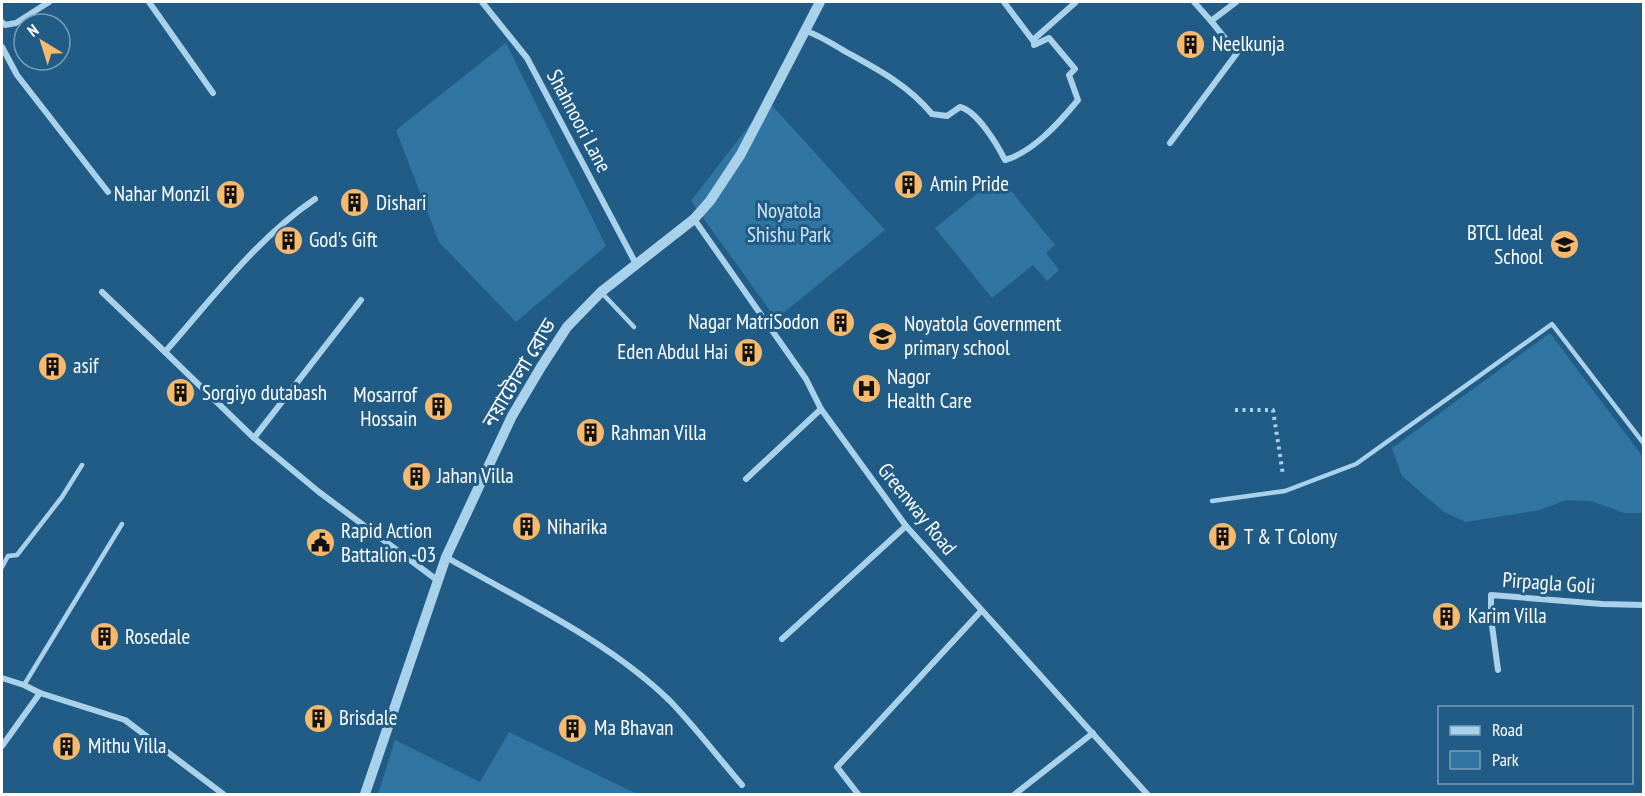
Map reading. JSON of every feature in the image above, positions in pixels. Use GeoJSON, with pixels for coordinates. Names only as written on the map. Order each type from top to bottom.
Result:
{"type":"FeatureCollection","features":[{"type":"Feature","properties":{"kind":"street"},"geometry":{"type":"LineString","coordinates":[[2,22],[5,25],[16,23],[49,2]]}},
{"type":"Feature","properties":{"kind":"street"},"geometry":{"type":"LineString","coordinates":[[149,2],[213,93]]}},
{"type":"Feature","properties":{"kind":"street","name":"Shahnoori Lane"},"geometry":{"type":"LineString","coordinates":[[482,2],[527,58],[636,264]]}},
{"type":"Feature","properties":{"kind":"street","name":"নয়াটোলা রোড"},"geometry":{"type":"LineString","coordinates":[[365,795],[437,580],[512,416],[567,327],[601,292],[694,219],[710,201],[741,154],[820,2]]}},
{"type":"Feature","properties":{"kind":"street"},"geometry":{"type":"LineString","coordinates":[[806,31],[894,79],[910,91],[932,114],[947,116],[960,107],[967,109],[995,142],[1005,160],[1024,152],[1078,100],[1069,75],[1075,69],[1049,38],[1034,45],[1004,2]]}},
{"type":"Feature","properties":{"kind":"street"},"geometry":{"type":"LineString","coordinates":[[1034,43],[1034,39],[1040,33],[1076,2]]}},
{"type":"Feature","properties":{"kind":"street"},"geometry":{"type":"LineString","coordinates":[[1170,143],[1237,52],[1194,2]]}},
{"type":"Feature","properties":{"kind":"street"},"geometry":{"type":"LineString","coordinates":[[1211,21],[1236,2]]}},
{"type":"Feature","properties":{"kind":"street"},"geometry":{"type":"LineString","coordinates":[[2,47],[17,75],[108,192]]}},
{"type":"Feature","properties":{"kind":"street"},"geometry":{"type":"LineString","coordinates":[[165,352],[242,264],[289,217],[315,200]]}},
{"type":"Feature","properties":{"kind":"street","name":"Greenway Road"},"geometry":{"type":"LineString","coordinates":[[694,219],[806,379],[820,410],[906,526],[1147,795]]}},
{"type":"Feature","properties":{"kind":"street"},"geometry":{"type":"LineString","coordinates":[[102,292],[254,438],[319,492],[437,580]]}},
{"type":"Feature","properties":{"kind":"street"},"geometry":{"type":"LineString","coordinates":[[254,438],[361,300]]}},
{"type":"Feature","properties":{"kind":"street"},"geometry":{"type":"LineString","coordinates":[[746,479],[820,410]]}},
{"type":"Feature","properties":{"kind":"street"},"geometry":{"type":"LineString","coordinates":[[782,639],[906,526]]}},
{"type":"Feature","properties":{"kind":"street"},"geometry":{"type":"LineString","coordinates":[[446,557],[573,629],[624,663],[669,701],[742,785]]}},
{"type":"Feature","properties":{"kind":"street","name":"Pirpagla Goli"},"geometry":{"type":"LineString","coordinates":[[1498,670],[1491,618],[1491,595],[1644,605]]}},
{"type":"Feature","properties":{"kind":"street"},"geometry":{"type":"LineString","coordinates":[[858,795],[837,767],[981,611]]}},
{"type":"Feature","properties":{"kind":"street"},"geometry":{"type":"LineString","coordinates":[[2,678],[40,693],[125,720],[223,795]]}},
{"type":"Feature","properties":{"kind":"street"},"geometry":{"type":"LineString","coordinates":[[2,746],[40,693]]}},
{"type":"Feature","properties":{"kind":"street"},"geometry":{"type":"LineString","coordinates":[[1015,795],[1093,733]]}},
{"type":"Feature","properties":{"kind":"lane"},"geometry":{"type":"LineString","coordinates":[[601,292],[634,327]]}},
{"type":"Feature","properties":{"kind":"lane"},"geometry":{"type":"LineString","coordinates":[[1212,501],[1285,491],[1356,464],[1552,324],[1644,444]]}},
{"type":"Feature","properties":{"kind":"lane"},"geometry":{"type":"LineString","coordinates":[[2,567],[8,556],[17,555],[62,497],[82,465]]}},
{"type":"Feature","properties":{"kind":"lane"},"geometry":{"type":"LineString","coordinates":[[24,685],[122,524]]}},
{"type":"Feature","properties":{"kind":"path"},"geometry":{"type":"LineString","coordinates":[[1235,410],[1273,410],[1285,491]]}},
{"type":"Feature","properties":{"kind":"green space"},"geometry":{"type":"Polygon","coordinates":[[[506,43],[606,246],[516,322],[439,242],[396,130],[506,43]]]}},
{"type":"Feature","properties":{"kind":"green space","name":"Noyatola Shishu Park"},"geometry":{"type":"Polygon","coordinates":[[[768,101],[885,230],[776,319],[691,201],[768,101]]]}},
{"type":"Feature","properties":{"kind":"green space"},"geometry":{"type":"Polygon","coordinates":[[[999,176],[1055,245],[1046,253],[1059,270],[1047,281],[1033,265],[992,298],[935,228],[999,176]]]}},
{"type":"Feature","properties":{"kind":"green space"},"geometry":{"type":"Polygon","coordinates":[[[1550,333],[1643,457],[1643,513],[1624,513],[1591,501],[1566,500],[1540,510],[1466,522],[1444,512],[1402,476],[1392,448],[1550,333]]]}},
{"type":"Feature","properties":{"kind":"green space"},"geometry":{"type":"Polygon","coordinates":[[[509,732],[637,794],[378,794],[395,740],[480,782],[509,732]]]}},
{"type":"Feature","properties":{"kind":"place","name":"Neelkunja"},"geometry":{"type":"Point","coordinates":[1191,44]}},
{"type":"Feature","properties":{"kind":"place","name":"Amin Pride"},"geometry":{"type":"Point","coordinates":[909,184]}},
{"type":"Feature","properties":{"kind":"place","name":"Nahar Monzil"},"geometry":{"type":"Point","coordinates":[231,194]}},
{"type":"Feature","properties":{"kind":"place","name":"Dishari"},"geometry":{"type":"Point","coordinates":[355,203]}},
{"type":"Feature","properties":{"kind":"place","name":"God's Gift"},"geometry":{"type":"Point","coordinates":[288,240]}},
{"type":"Feature","properties":{"kind":"place","name":"BTCL Ideal School"},"geometry":{"type":"Point","coordinates":[1564,245]}},
{"type":"Feature","properties":{"kind":"place","name":"Nagar MatriSodon"},"geometry":{"type":"Point","coordinates":[840,322]}},
{"type":"Feature","properties":{"kind":"place","name":"Noyatola Government primary school"},"geometry":{"type":"Point","coordinates":[883,336]}},
{"type":"Feature","properties":{"kind":"place","name":"Eden Abdul Hai"},"geometry":{"type":"Point","coordinates":[749,352]}},
{"type":"Feature","properties":{"kind":"place","name":"asif"},"geometry":{"type":"Point","coordinates":[52,366]}},
{"type":"Feature","properties":{"kind":"place","name":"Nagor Health Care"},"geometry":{"type":"Point","coordinates":[866,389]}},
{"type":"Feature","properties":{"kind":"place","name":"Sorgiyo dutabash"},"geometry":{"type":"Point","coordinates":[181,393]}},
{"type":"Feature","properties":{"kind":"place","name":"Mosarrof Hossain"},"geometry":{"type":"Point","coordinates":[438,407]}},
{"type":"Feature","properties":{"kind":"place","name":"Rahman Villa"},"geometry":{"type":"Point","coordinates":[590,433]}},
{"type":"Feature","properties":{"kind":"place","name":"Jahan Villa"},"geometry":{"type":"Point","coordinates":[416,476]}},
{"type":"Feature","properties":{"kind":"place","name":"Niharika"},"geometry":{"type":"Point","coordinates":[526,527]}},
{"type":"Feature","properties":{"kind":"place","name":"T & T Colony"},"geometry":{"type":"Point","coordinates":[1223,537]}},
{"type":"Feature","properties":{"kind":"place","name":"Rapid Action Battalion -03"},"geometry":{"type":"Point","coordinates":[320,543]}},
{"type":"Feature","properties":{"kind":"place","name":"Karim Villa"},"geometry":{"type":"Point","coordinates":[1447,616]}},
{"type":"Feature","properties":{"kind":"place","name":"Rosedale"},"geometry":{"type":"Point","coordinates":[104,637]}},
{"type":"Feature","properties":{"kind":"place","name":"Brisdale"},"geometry":{"type":"Point","coordinates":[318,718]}},
{"type":"Feature","properties":{"kind":"place","name":"Ma Bhavan"},"geometry":{"type":"Point","coordinates":[573,728]}},
{"type":"Feature","properties":{"kind":"place","name":"Mithu Villa"},"geometry":{"type":"Point","coordinates":[67,746]}}]}
